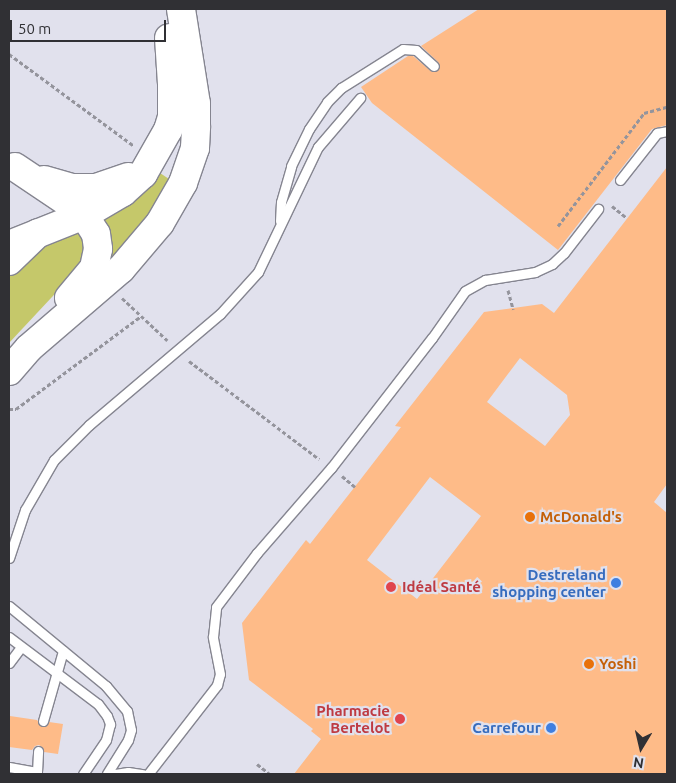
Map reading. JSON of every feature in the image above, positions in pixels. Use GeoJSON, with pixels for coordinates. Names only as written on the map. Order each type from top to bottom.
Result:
{"type":"FeatureCollection","features":[{"type":"Feature","properties":{"kind":"main road"},"geometry":{"type":"LineString","coordinates":[[9,245],[84,215],[134,184],[153,158],[168,130],[172,117],[171,60],[166,9]]}},
{"type":"Feature","properties":{"kind":"main road"},"geometry":{"type":"LineString","coordinates":[[29,348],[121,269],[160,223],[183,183],[195,148],[196,104],[180,9]]}},
{"type":"Feature","properties":{"kind":"main road"},"geometry":{"type":"LineString","coordinates":[[12,164],[58,185],[96,188],[129,176],[153,158]]}},
{"type":"Feature","properties":{"kind":"main road"},"geometry":{"type":"LineString","coordinates":[[9,371],[46,324],[86,280],[96,263],[98,249],[98,241],[84,215],[12,164]]}},
{"type":"Feature","properties":{"kind":"main road"},"geometry":{"type":"LineString","coordinates":[[9,261],[38,233]]}},
{"type":"Feature","properties":{"kind":"lane"},"geometry":{"type":"LineString","coordinates":[[279,226],[281,202],[291,166],[309,129],[327,102],[341,88],[403,48],[416,50],[434,66]]}},
{"type":"Feature","properties":{"kind":"lane"},"geometry":{"type":"LineString","coordinates":[[9,558],[25,510],[36,488],[54,460],[89,425],[220,314],[258,272],[318,147],[360,98]]}},
{"type":"Feature","properties":{"kind":"lane"},"geometry":{"type":"LineString","coordinates":[[620,180],[657,133],[667,131]]}},
{"type":"Feature","properties":{"kind":"lane"},"geometry":{"type":"LineString","coordinates":[[148,774],[217,685],[220,674],[213,637],[216,607],[251,561],[331,468],[432,338],[465,291],[485,280],[543,269],[552,264],[564,253],[598,209]]}},
{"type":"Feature","properties":{"kind":"lane"},"geometry":{"type":"LineString","coordinates":[[9,606],[118,698],[130,720],[128,740],[107,774]]}},
{"type":"Feature","properties":{"kind":"lane"},"geometry":{"type":"LineString","coordinates":[[9,637],[98,704],[107,716],[110,724],[106,740],[83,774]]}},
{"type":"Feature","properties":{"kind":"lane"},"geometry":{"type":"LineString","coordinates":[[9,663],[21,647]]}},
{"type":"Feature","properties":{"kind":"lane"},"geometry":{"type":"LineString","coordinates":[[43,721],[63,651]]}},
{"type":"Feature","properties":{"kind":"lane"},"geometry":{"type":"LineString","coordinates":[[9,767],[37,773],[38,751]]}},
{"type":"Feature","properties":{"kind":"lane"},"geometry":{"type":"LineString","coordinates":[[115,774],[128,772],[143,774]]}},
{"type":"Feature","properties":{"kind":"path"},"geometry":{"type":"LineString","coordinates":[[9,54],[115,134],[153,158]]}},
{"type":"Feature","properties":{"kind":"path"},"geometry":{"type":"LineString","coordinates":[[558,226],[644,113],[667,107]]}},
{"type":"Feature","properties":{"kind":"path"},"geometry":{"type":"LineString","coordinates":[[604,200],[627,218]]}},
{"type":"Feature","properties":{"kind":"path"},"geometry":{"type":"LineString","coordinates":[[121,297],[178,351]]}},
{"type":"Feature","properties":{"kind":"path"},"geometry":{"type":"LineString","coordinates":[[9,409],[16,409],[141,316]]}},
{"type":"Feature","properties":{"kind":"path"},"geometry":{"type":"LineString","coordinates":[[189,361],[331,468]]}},
{"type":"Feature","properties":{"kind":"path"},"geometry":{"type":"LineString","coordinates":[[257,764],[270,774]]}},
{"type":"Feature","properties":{"kind":"green space"},"geometry":{"type":"Polygon","coordinates":[[[157,171],[169,179],[137,235],[116,255],[107,259],[98,215],[157,171]]]}},
{"type":"Feature","properties":{"kind":"green space"},"geometry":{"type":"Polygon","coordinates":[[[71,227],[84,238],[86,252],[80,267],[9,343],[9,269],[71,227]]]}},
{"type":"Feature","properties":{"kind":"building"},"geometry":{"type":"Polygon","coordinates":[[[479,9],[667,9],[667,125],[652,129],[558,250],[372,103],[361,87],[408,56],[413,56],[432,72],[438,70],[440,67],[438,62],[421,46],[479,9]]]}},
{"type":"Feature","properties":{"kind":"building"},"geometry":{"type":"Polygon","coordinates":[[[667,167],[667,484],[654,502],[667,513],[667,774],[294,774],[321,739],[311,731],[313,729],[249,680],[242,623],[306,540],[310,544],[357,484],[401,427],[395,426],[484,312],[542,304],[554,313],[667,167]],[[520,358],[487,402],[545,446],[570,415],[567,395],[520,358]],[[430,477],[367,560],[417,599],[481,516],[430,477]]]}},
{"type":"Feature","properties":{"kind":"building"},"geometry":{"type":"Polygon","coordinates":[[[10,716],[37,720],[42,727],[47,726],[49,722],[63,724],[58,754],[44,752],[43,748],[39,745],[35,746],[32,750],[9,747],[10,716]]]}},
{"type":"Feature","properties":{"kind":"place","name":"McDonald's"},"geometry":{"type":"Point","coordinates":[530,517]}},
{"type":"Feature","properties":{"kind":"place","name":"Destreland shopping center"},"geometry":{"type":"Point","coordinates":[616,583]}},
{"type":"Feature","properties":{"kind":"place","name":"Idéal Santé"},"geometry":{"type":"Point","coordinates":[391,587]}},
{"type":"Feature","properties":{"kind":"place","name":"Yoshi"},"geometry":{"type":"Point","coordinates":[589,664]}},
{"type":"Feature","properties":{"kind":"place","name":"Pharmacie Bertelot"},"geometry":{"type":"Point","coordinates":[400,719]}},
{"type":"Feature","properties":{"kind":"place","name":"Carrefour"},"geometry":{"type":"Point","coordinates":[551,728]}}]}
